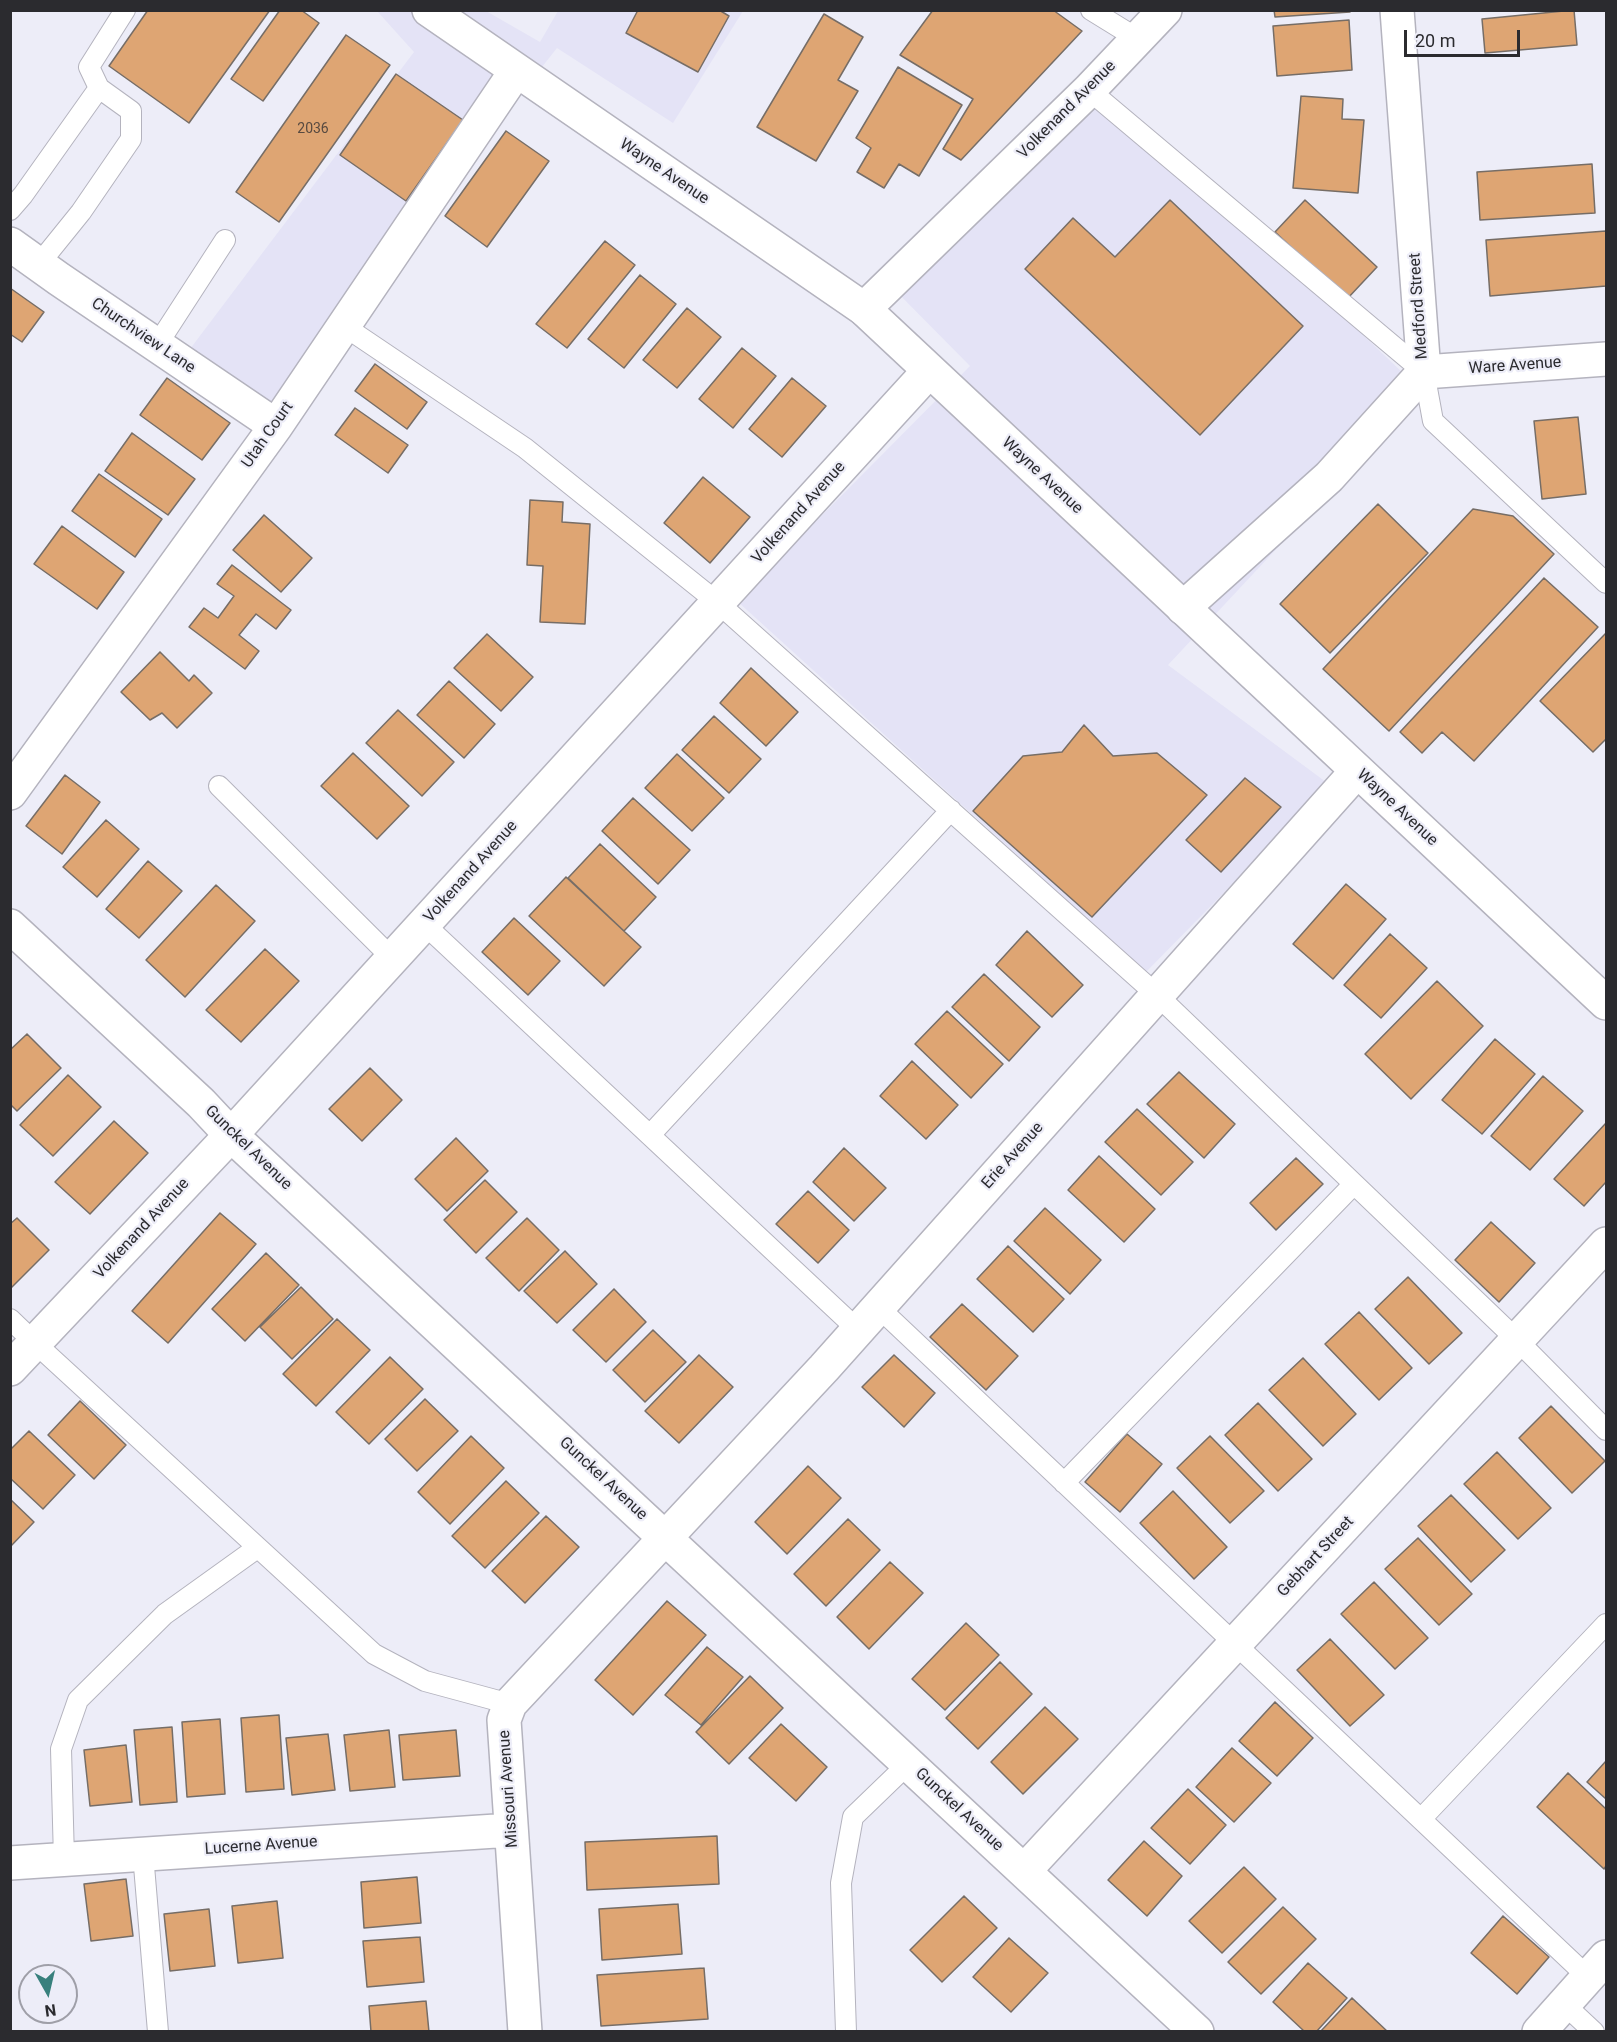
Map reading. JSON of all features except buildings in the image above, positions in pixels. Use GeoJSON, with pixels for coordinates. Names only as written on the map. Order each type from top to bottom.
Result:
{"type":"FeatureCollection","features":[{"type":"Feature","properties":{"kind":"street","name":"Wayne Avenue"},"geometry":{"type":"LineString","coordinates":[[429,10],[864,309],[1606,1003]]}},
{"type":"Feature","properties":{"kind":"street","name":"Volkenand Avenue"},"geometry":{"type":"LineString","coordinates":[[864,309],[1089,90],[1166,10]]}},
{"type":"Feature","properties":{"kind":"street","name":"Medford Street"},"geometry":{"type":"LineString","coordinates":[[1183,608],[1329,477],[1424,372],[1397,10]]}},
{"type":"Feature","properties":{"kind":"street","name":"Utah Court"},"geometry":{"type":"LineString","coordinates":[[10,793],[276,426],[516,71]]}},
{"type":"Feature","properties":{"kind":"street","name":"Churchview Lane"},"geometry":{"type":"LineString","coordinates":[[10,244],[276,426]]}},
{"type":"Feature","properties":{"kind":"street","name":"Ware Avenue"},"geometry":{"type":"LineString","coordinates":[[1424,372],[1606,359]]}},
{"type":"Feature","properties":{"kind":"street","name":"Volkenand Avenue"},"geometry":{"type":"LineString","coordinates":[[10,1369],[231,1135],[928,371]]}},
{"type":"Feature","properties":{"kind":"street","name":"Erie Avenue"},"geometry":{"type":"LineString","coordinates":[[666,1537],[868,1319],[1357,771]]}},
{"type":"Feature","properties":{"kind":"street","name":"Gunckel Avenue"},"geometry":{"type":"LineString","coordinates":[[10,926],[201,1103],[231,1135],[1197,2031]]}},
{"type":"Feature","properties":{"kind":"street","name":"Gebhart Street"},"geometry":{"type":"LineString","coordinates":[[1025,1870],[1606,1244]]}},
{"type":"Feature","properties":{"kind":"street"},"geometry":{"type":"LineString","coordinates":[[510,1704],[666,1537]]}},
{"type":"Feature","properties":{"kind":"street","name":"Missouri Avenue"},"geometry":{"type":"LineString","coordinates":[[510,1704],[504,1720],[525,2031]]}},
{"type":"Feature","properties":{"kind":"street","name":"Lucerne Avenue"},"geometry":{"type":"LineString","coordinates":[[10,1863],[511,1830]]}},
{"type":"Feature","properties":{"kind":"street"},"geometry":{"type":"LineString","coordinates":[[1539,2031],[1598,1967]]}},
{"type":"Feature","properties":{"kind":"street"},"geometry":{"type":"LineString","coordinates":[[1154,1992],[1157,2031]]}},
{"type":"Feature","properties":{"kind":"lane"},"geometry":{"type":"LineString","coordinates":[[39,264],[81,212],[131,139],[131,111],[99,88],[90,67],[125,10]]}},
{"type":"Feature","properties":{"kind":"lane"},"geometry":{"type":"LineString","coordinates":[[1091,10],[1138,39]]}},
{"type":"Feature","properties":{"kind":"lane"},"geometry":{"type":"LineString","coordinates":[[10,210],[24,195],[99,88]]}},
{"type":"Feature","properties":{"kind":"lane"},"geometry":{"type":"LineString","coordinates":[[1089,90],[1424,372],[1433,421],[1606,583]]}},
{"type":"Feature","properties":{"kind":"lane"},"geometry":{"type":"LineString","coordinates":[[157,345],[225,240]]}},
{"type":"Feature","properties":{"kind":"lane"},"geometry":{"type":"LineString","coordinates":[[344,326],[525,448],[717,602],[1157,995],[1517,1340],[1606,1430]]}},
{"type":"Feature","properties":{"kind":"lane"},"geometry":{"type":"LineString","coordinates":[[219,786],[392,958]]}},
{"type":"Feature","properties":{"kind":"lane"},"geometry":{"type":"LineString","coordinates":[[650,1135],[951,810]]}},
{"type":"Feature","properties":{"kind":"lane"},"geometry":{"type":"LineString","coordinates":[[424,924],[650,1135],[1064,1483],[1421,1819],[1598,1967]]}},
{"type":"Feature","properties":{"kind":"lane"},"geometry":{"type":"LineString","coordinates":[[1064,1483],[1354,1184]]}},
{"type":"Feature","properties":{"kind":"lane"},"geometry":{"type":"LineString","coordinates":[[10,1319],[374,1654],[425,1681],[510,1704]]}},
{"type":"Feature","properties":{"kind":"lane"},"geometry":{"type":"LineString","coordinates":[[64,1859],[61,1749],[78,1700],[165,1614],[257,1548]]}},
{"type":"Feature","properties":{"kind":"lane"},"geometry":{"type":"LineString","coordinates":[[1421,1819],[1606,1624]]}},
{"type":"Feature","properties":{"kind":"lane"},"geometry":{"type":"LineString","coordinates":[[846,2031],[841,1883],[853,1817],[909,1763]]}},
{"type":"Feature","properties":{"kind":"lane"},"geometry":{"type":"LineString","coordinates":[[143,1854],[158,2031]]}},
{"type":"Feature","properties":{"kind":"lane"},"geometry":{"type":"LineString","coordinates":[[1564,2004],[1594,2031]]}},
{"type":"Feature","properties":{"kind":"shaded area"},"geometry":{"type":"Polygon","coordinates":[[[377,11],[486,11],[540,42],[558,11],[743,11],[673,123],[557,48],[271,409],[187,353],[414,52],[377,11]]]}},
{"type":"Feature","properties":{"kind":"shaded area"},"geometry":{"type":"Polygon","coordinates":[[[1105,90],[1423,392],[1168,665],[1330,785],[1146,972],[737,601],[970,366],[882,277],[1105,90]]]}}]}
